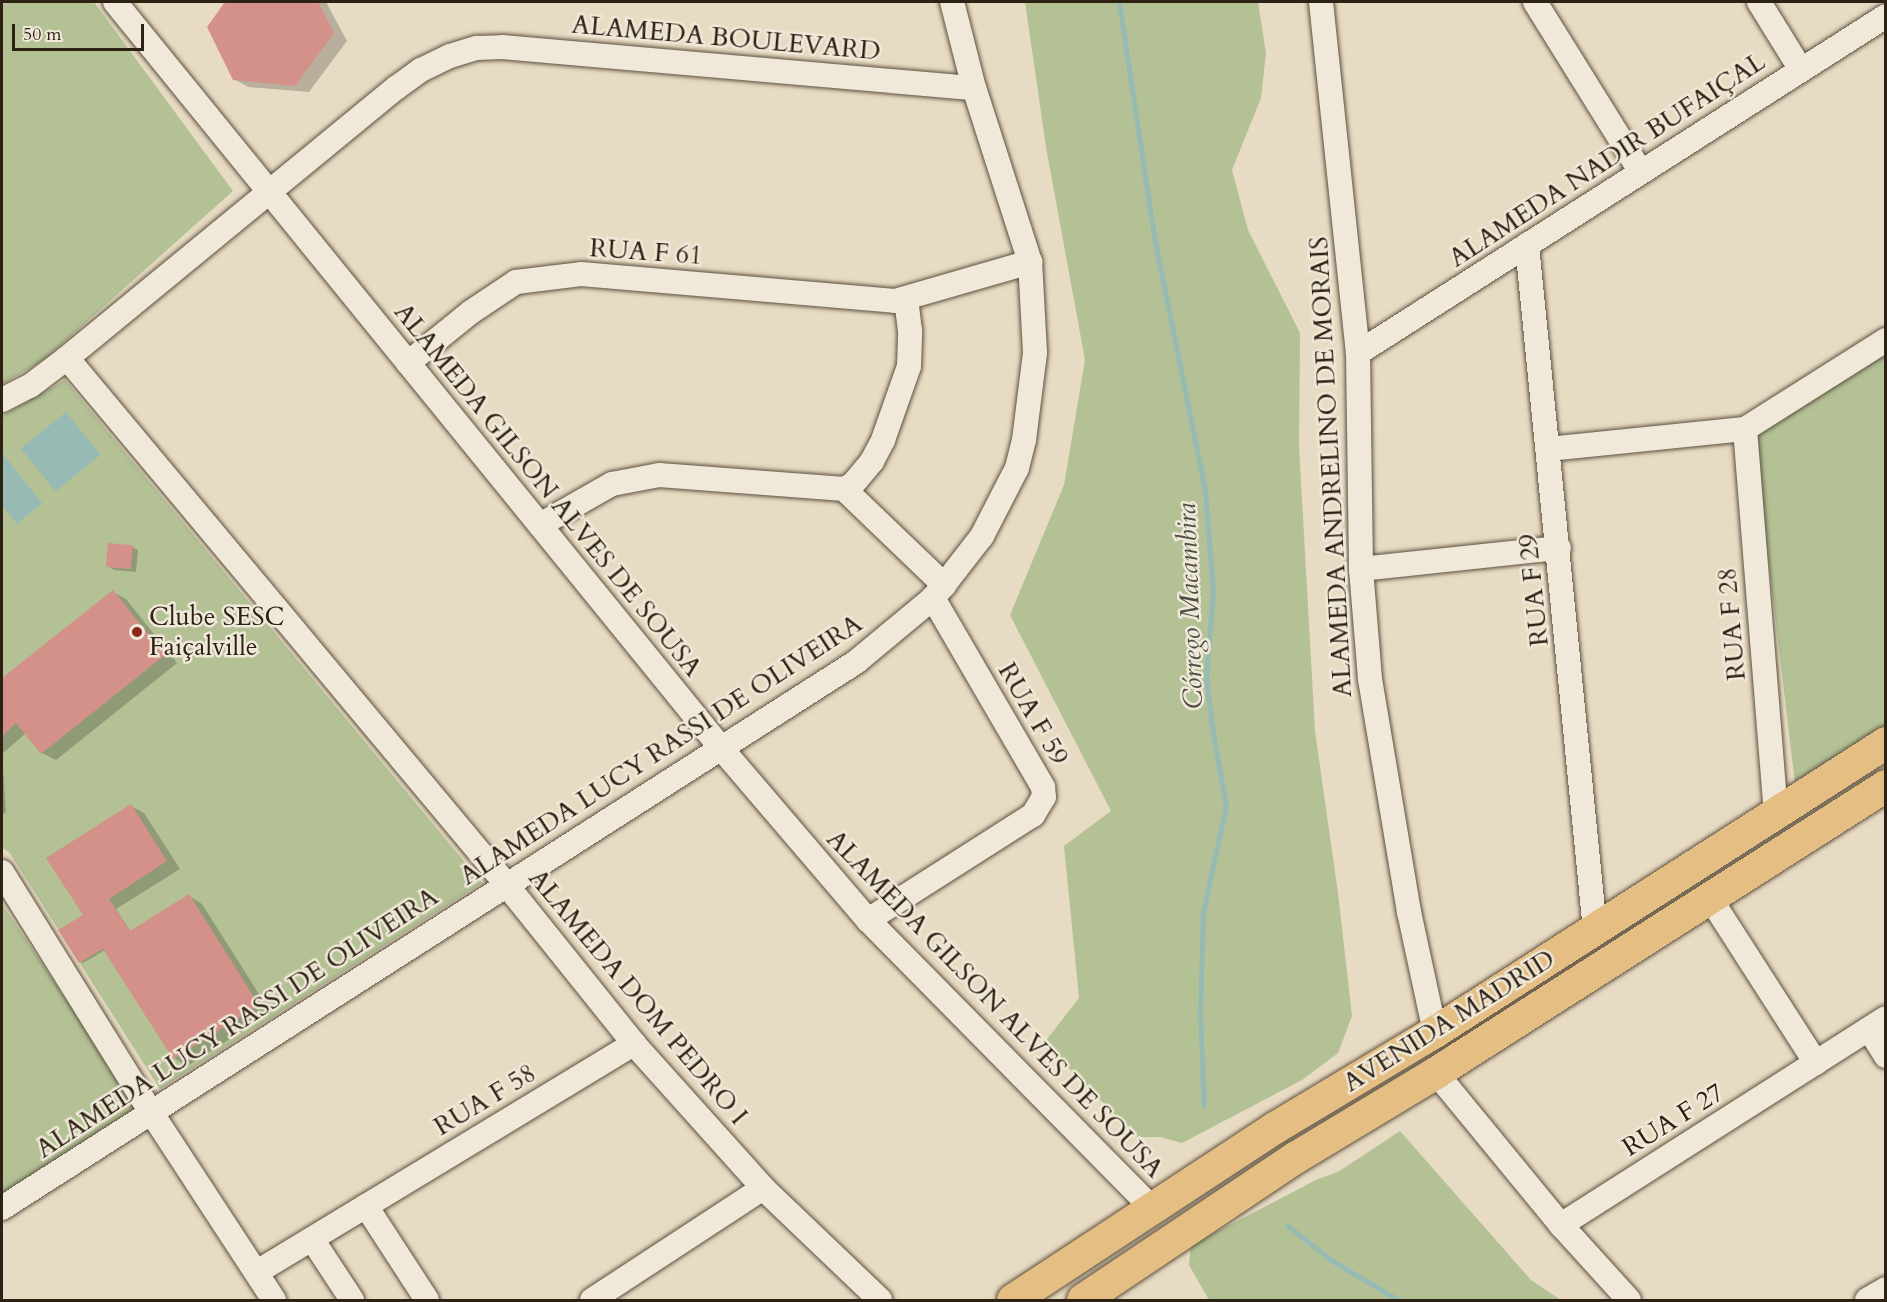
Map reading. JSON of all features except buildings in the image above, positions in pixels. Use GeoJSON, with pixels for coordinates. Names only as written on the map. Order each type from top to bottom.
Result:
{"type":"FeatureCollection","features":[{"type":"Feature","properties":{"kind":"main road","name":"AVENIDA MADRID"},"geometry":{"type":"LineString","coordinates":[[1013,1300],[1275,1128],[1435,1032],[1886,742]]}},
{"type":"Feature","properties":{"kind":"main road","name":"AVENIDA MADRID"},"geometry":{"type":"LineString","coordinates":[[1083,1300],[1297,1157],[1436,1073],[1886,786]]}},
{"type":"Feature","properties":{"kind":"street","name":"ALAMEDA GILSON ALVES DE SOUSA"},"geometry":{"type":"LineString","coordinates":[[115,2],[721,748],[868,920],[1152,1208]]}},
{"type":"Feature","properties":{"kind":"street","name":"ALAMEDA LUCY RASSI DE OLIVEIRA"},"geometry":{"type":"LineString","coordinates":[[2,1208],[856,662],[939,591],[981,536],[1017,468],[1024,440],[1035,353],[1030,262],[974,88],[952,2]]}},
{"type":"Feature","properties":{"kind":"street","name":"ALAMEDA ANDRELINO DE MORAIS"},"geometry":{"type":"LineString","coordinates":[[1321,2],[1358,353],[1361,569],[1370,680],[1409,912],[1435,1032]]}},
{"type":"Feature","properties":{"kind":"street"},"geometry":{"type":"LineString","coordinates":[[1534,2],[1641,172]]}},
{"type":"Feature","properties":{"kind":"street"},"geometry":{"type":"LineString","coordinates":[[1759,2],[1801,70]]}},
{"type":"Feature","properties":{"kind":"street","name":"ALAMEDA NADIR BUFAIÇAL"},"geometry":{"type":"LineString","coordinates":[[1358,353],[1886,16]]}},
{"type":"Feature","properties":{"kind":"street","name":"ALAMEDA BOULEVARD"},"geometry":{"type":"LineString","coordinates":[[2,400],[30,386],[67,358],[268,191],[421,70],[450,56],[477,48],[502,47],[974,88]]}},
{"type":"Feature","properties":{"kind":"street","name":"RUA F 29"},"geometry":{"type":"LineString","coordinates":[[1527,245],[1559,548],[1595,930]]}},
{"type":"Feature","properties":{"kind":"street","name":"RUA F 61"},"geometry":{"type":"LineString","coordinates":[[408,363],[471,312],[516,282],[581,274],[895,301],[1030,262]]}},
{"type":"Feature","properties":{"kind":"street"},"geometry":{"type":"LineString","coordinates":[[540,525],[612,484],[659,475],[844,489],[861,476],[872,461],[895,409],[909,366],[910,331],[906,299]]}},
{"type":"Feature","properties":{"kind":"street"},"geometry":{"type":"LineString","coordinates":[[1548,449],[1744,429],[1886,340]]}},
{"type":"Feature","properties":{"kind":"street","name":"ALAMEDA DOM PEDRO I"},"geometry":{"type":"LineString","coordinates":[[67,358],[506,884],[634,1044],[763,1188],[880,1300]]}},
{"type":"Feature","properties":{"kind":"street","name":"RUA F 28"},"geometry":{"type":"LineString","coordinates":[[1744,429],[1776,814]]}},
{"type":"Feature","properties":{"kind":"street"},"geometry":{"type":"LineString","coordinates":[[844,489],[939,591]]}},
{"type":"Feature","properties":{"kind":"street"},"geometry":{"type":"LineString","coordinates":[[1361,569],[1559,548]]}},
{"type":"Feature","properties":{"kind":"street","name":"RUA F 59"},"geometry":{"type":"LineString","coordinates":[[868,920],[1033,815],[1044,797],[1043,787],[939,591]]}},
{"type":"Feature","properties":{"kind":"street"},"geometry":{"type":"LineString","coordinates":[[2,872],[152,1112],[274,1300]]}},
{"type":"Feature","properties":{"kind":"street"},"geometry":{"type":"LineString","coordinates":[[1710,898],[1816,1063]]}},
{"type":"Feature","properties":{"kind":"street","name":"RUA F 27"},"geometry":{"type":"LineString","coordinates":[[1561,1225],[1877,1024],[1886,1056]]}},
{"type":"Feature","properties":{"kind":"street","name":"RUA F 58"},"geometry":{"type":"LineString","coordinates":[[257,1272],[634,1044]]}},
{"type":"Feature","properties":{"kind":"street"},"geometry":{"type":"LineString","coordinates":[[1436,1073],[1561,1225],[1629,1300]]}},
{"type":"Feature","properties":{"kind":"street"},"geometry":{"type":"LineString","coordinates":[[592,1300],[763,1188]]}},
{"type":"Feature","properties":{"kind":"street"},"geometry":{"type":"LineString","coordinates":[[366,1206],[427,1300]]}},
{"type":"Feature","properties":{"kind":"street"},"geometry":{"type":"LineString","coordinates":[[312,1239],[352,1300]]}},
{"type":"Feature","properties":{"kind":"street"},"geometry":{"type":"LineString","coordinates":[[1867,1300],[1886,1289]]}},
{"type":"Feature","properties":{"kind":"green space"},"geometry":{"type":"Polygon","coordinates":[[[2,2],[94,2],[233,191],[44,360],[2,384],[2,2]]]}},
{"type":"Feature","properties":{"kind":"green space"},"geometry":{"type":"Polygon","coordinates":[[[1025,2],[1258,2],[1266,53],[1261,98],[1232,170],[1248,230],[1300,333],[1299,446],[1315,731],[1338,893],[1352,1016],[1338,1053],[1302,1080],[1182,1143],[1160,1137],[1137,1137],[1044,1043],[1079,998],[1064,846],[1111,811],[1010,615],[1064,485],[1085,360],[1046,147],[1025,2]]]}},
{"type":"Feature","properties":{"kind":"green space"},"geometry":{"type":"Polygon","coordinates":[[[1885,353],[1885,732],[1796,792],[1754,438],[1885,353]]]}},
{"type":"Feature","properties":{"kind":"green space","name":"Clube SESC Faiçalville"},"geometry":{"type":"Polygon","coordinates":[[[65,380],[482,883],[160,1089],[9,852],[2,848],[2,416],[65,380]]]}},
{"type":"Feature","properties":{"kind":"green space"},"geometry":{"type":"Polygon","coordinates":[[[2,904],[140,1109],[2,1197],[2,904]]]}},
{"type":"Feature","properties":{"kind":"green space"},"geometry":{"type":"Polygon","coordinates":[[[1400,1131],[1531,1280],[1561,1300],[1209,1300],[1189,1265],[1191,1245],[1316,1180],[1338,1172],[1400,1131]]]}},
{"type":"Feature","properties":{"kind":"water"},"geometry":{"type":"Polygon","coordinates":[[[66,412],[101,455],[56,491],[21,449],[66,412]]]}},
{"type":"Feature","properties":{"kind":"water"},"geometry":{"type":"Polygon","coordinates":[[[2,453],[42,503],[17,524],[2,505],[2,453]]]}},
{"type":"Feature","properties":{"kind":"waterway","name":"Córrego Macambira"},"geometry":{"type":"LineString","coordinates":[[1119,2],[1154,237],[1205,489],[1213,592],[1206,677],[1226,806],[1203,912],[1200,1015],[1204,1106]]}},
{"type":"Feature","properties":{"kind":"waterway","name":"Córrego Macambira"},"geometry":{"type":"LineString","coordinates":[[1288,1226],[1331,1260],[1398,1300]]}},
{"type":"Feature","properties":{"kind":"place","name":"Clube SESC Faiçalville"},"geometry":{"type":"Point","coordinates":[137,632]}}]}
